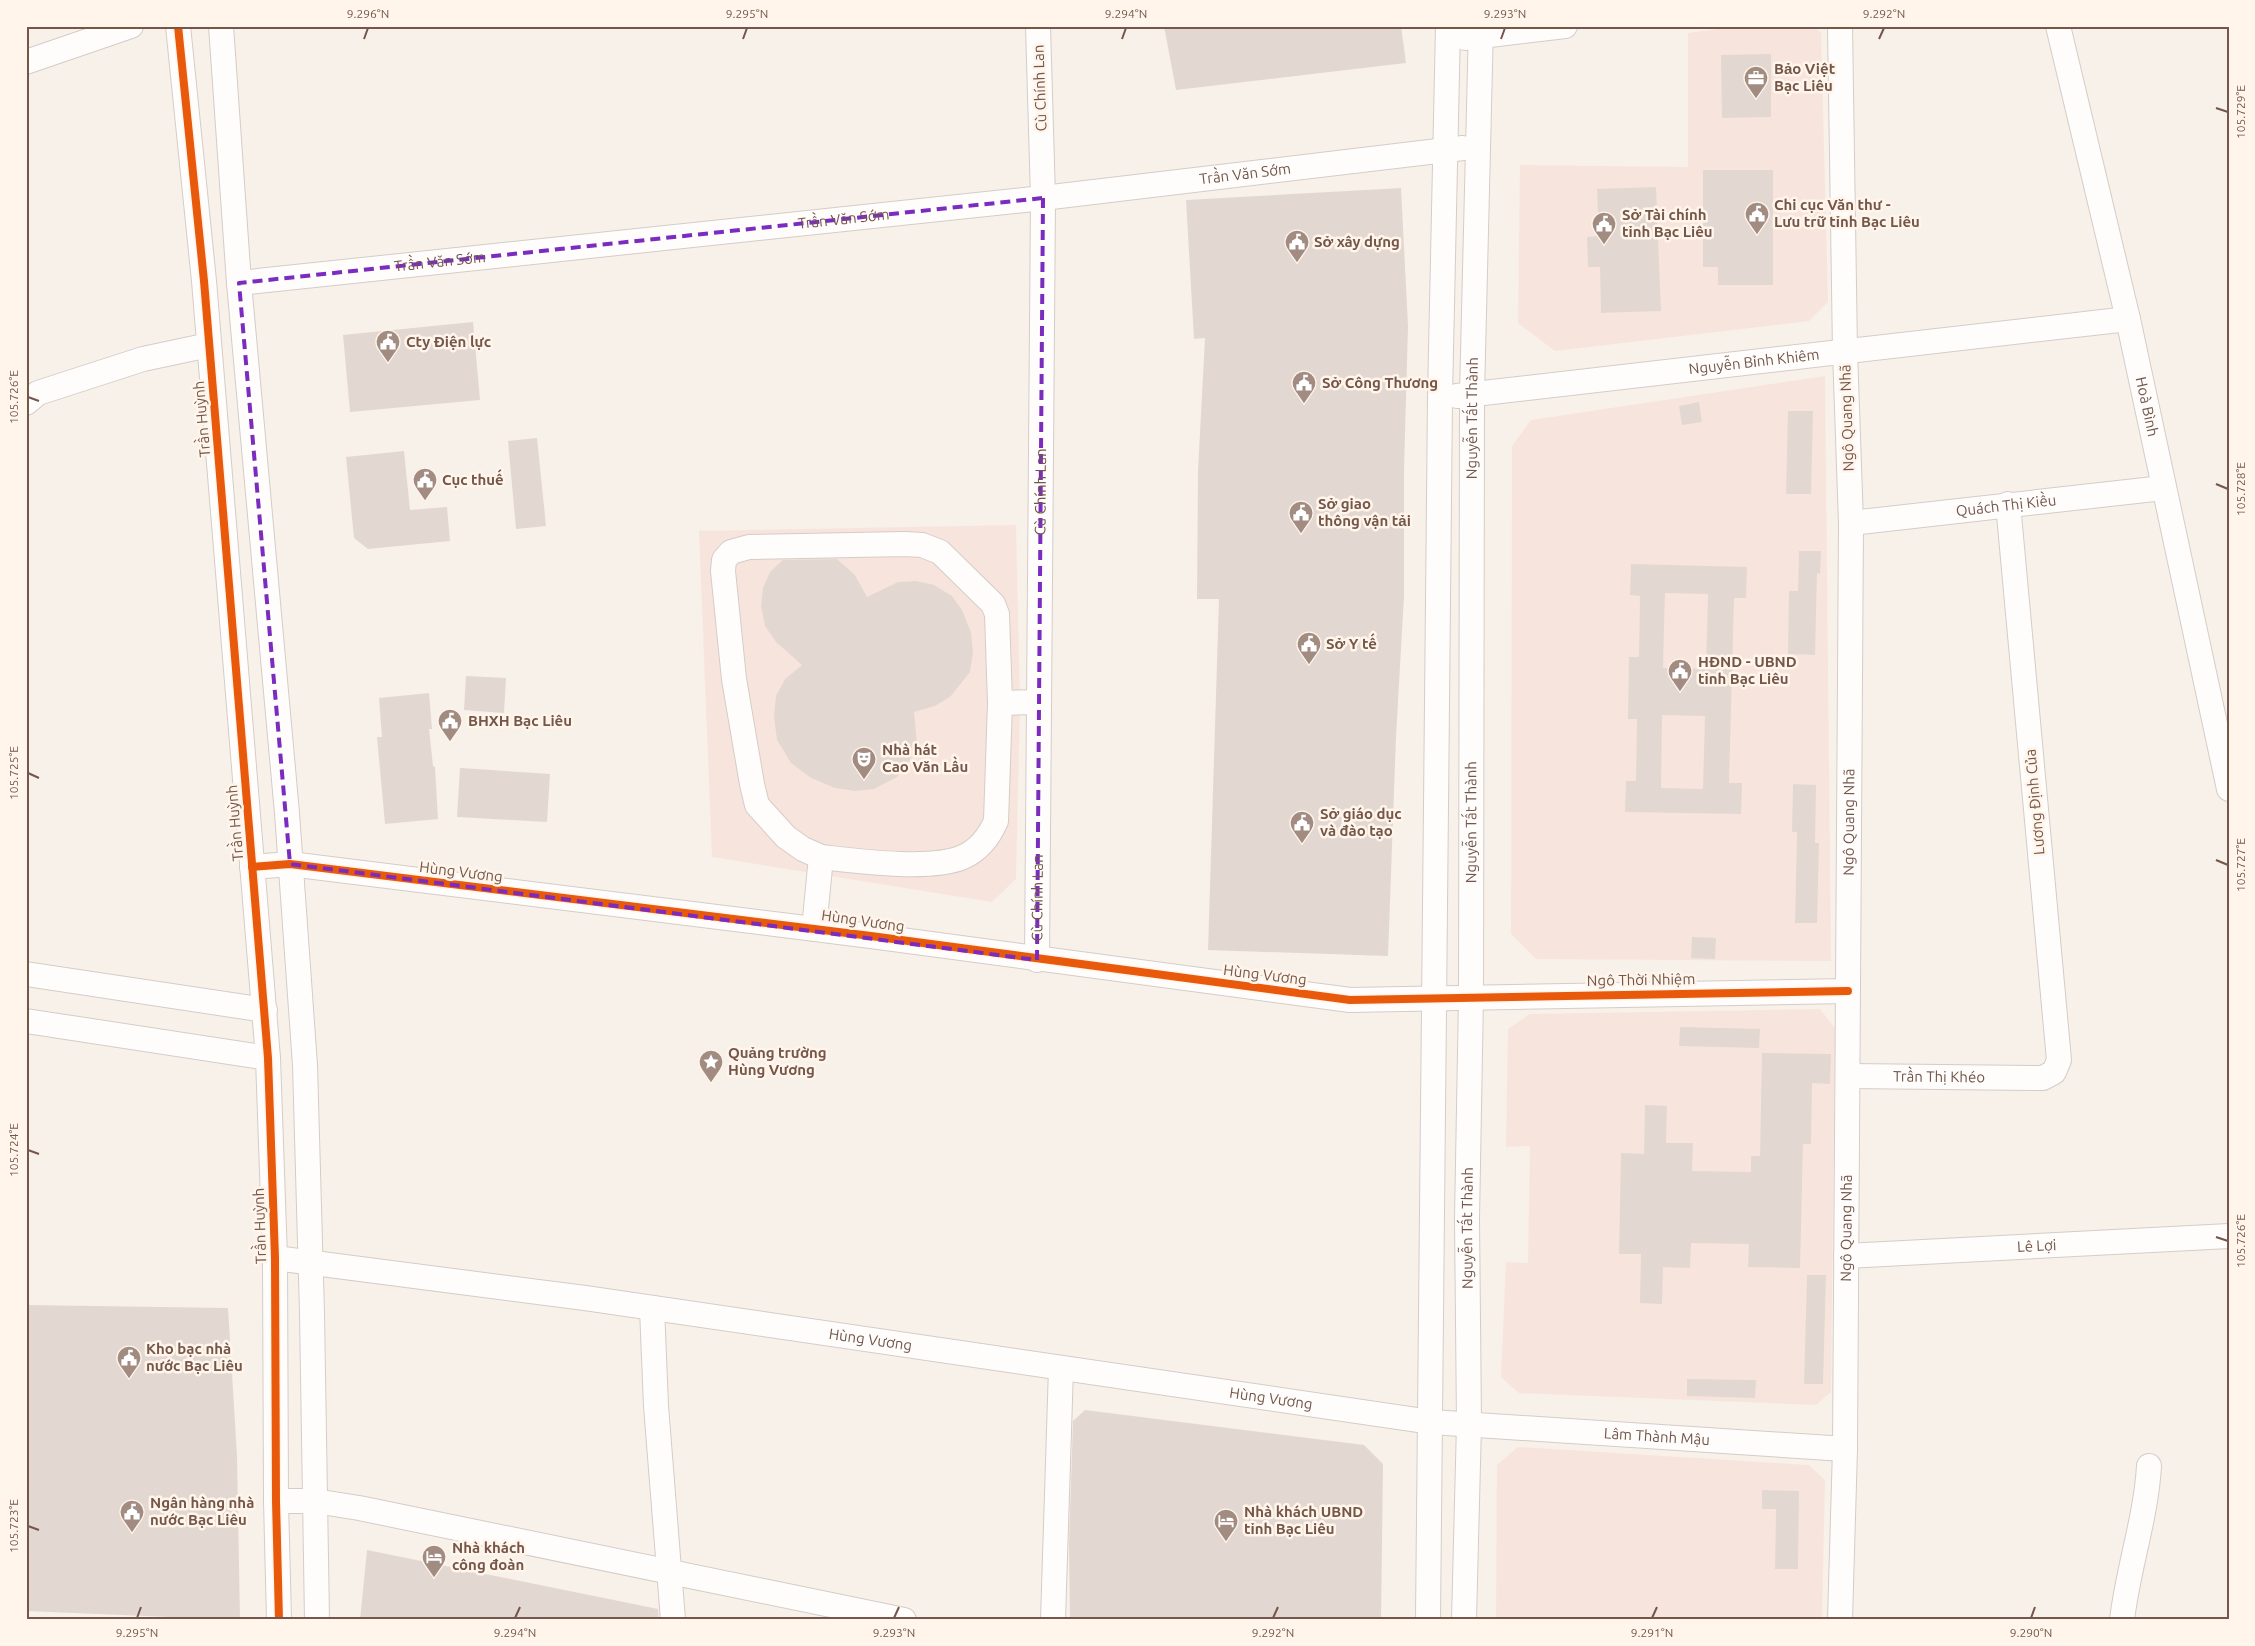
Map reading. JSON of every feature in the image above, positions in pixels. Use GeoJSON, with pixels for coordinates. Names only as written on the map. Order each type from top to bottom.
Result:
{"type":"FeatureCollection","features":[{"type":"Feature","properties":{"kind":"street"},"geometry":{"type":"LineString","coordinates":[[26,62],[131,26]]}},
{"type":"Feature","properties":{"kind":"street","name":"Trần Huỳnh"},"geometry":{"type":"LineString","coordinates":[[178,26],[209,345],[265,1010],[275,1258],[276,1501],[279,1620]]}},
{"type":"Feature","properties":{"kind":"street"},"geometry":{"type":"LineString","coordinates":[[222,26],[239,283],[290,864],[305,1065],[317,1620]]}},
{"type":"Feature","properties":{"kind":"street","name":"Cù Chính Lan"},"geometry":{"type":"LineString","coordinates":[[1037,960],[1043,198],[1038,26]]}},
{"type":"Feature","properties":{"kind":"street"},"geometry":{"type":"LineString","coordinates":[[1428,1620],[1436,709],[1440,397],[1448,33],[1565,26]]}},
{"type":"Feature","properties":{"kind":"street","name":"Ngô Quang Nhã"},"geometry":{"type":"LineString","coordinates":[[1840,26],[1845,351],[1851,523],[1845,1449],[1840,1620]]}},
{"type":"Feature","properties":{"kind":"street","name":"Hoà Bình"},"geometry":{"type":"LineString","coordinates":[[2058,26],[2128,319],[2163,488],[2223,727],[2229,789]]}},
{"type":"Feature","properties":{"kind":"street","name":"Nguyễn Tất Thành"},"geometry":{"type":"LineString","coordinates":[[1464,1620],[1469,1424],[1467,1219],[1471,997],[1472,394],[1481,31]]}},
{"type":"Feature","properties":{"kind":"street","name":"Trần Văn Sớm"},"geometry":{"type":"LineString","coordinates":[[239,283],[1043,198],[1446,148],[1479,148]]}},
{"type":"Feature","properties":{"kind":"street","name":"Nguyễn Bỉnh Khiêm"},"geometry":{"type":"LineString","coordinates":[[1440,397],[2128,319]]}},
{"type":"Feature","properties":{"kind":"street"},"geometry":{"type":"LineString","coordinates":[[26,403],[38,393],[143,359],[209,345]]}},
{"type":"Feature","properties":{"kind":"street","name":"Quách Thị Kiều"},"geometry":{"type":"LineString","coordinates":[[1851,523],[2163,488]]}},
{"type":"Feature","properties":{"kind":"street","name":"Lương Định Của"},"geometry":{"type":"LineString","coordinates":[[2008,504],[2059,1060],[2054,1072],[2043,1078],[2030,1079]]}},
{"type":"Feature","properties":{"kind":"street"},"geometry":{"type":"LineString","coordinates":[[905,544],[922,545],[940,552],[993,604],[997,614],[1000,703],[996,821],[990,835],[980,846],[963,857],[941,862],[878,863],[821,857],[795,844],[786,837],[757,805],[734,679],[725,605],[724,560],[731,552],[749,547],[905,544]]}},
{"type":"Feature","properties":{"kind":"street"},"geometry":{"type":"LineString","coordinates":[[1000,703],[1040,702]]}},
{"type":"Feature","properties":{"kind":"street"},"geometry":{"type":"LineString","coordinates":[[1436,709],[1471,709]]}},
{"type":"Feature","properties":{"kind":"street"},"geometry":{"type":"LineString","coordinates":[[814,929],[821,857]]}},
{"type":"Feature","properties":{"kind":"street","name":"Hùng Vương"},"geometry":{"type":"LineString","coordinates":[[252,867],[290,864],[814,929],[1350,1000],[1395,1000],[1433,997]]}},
{"type":"Feature","properties":{"kind":"street"},"geometry":{"type":"LineString","coordinates":[[26,974],[265,1010]]}},
{"type":"Feature","properties":{"kind":"street","name":"Ngô Thời Nhiệm"},"geometry":{"type":"LineString","coordinates":[[1433,997],[1848,991]]}},
{"type":"Feature","properties":{"kind":"street"},"geometry":{"type":"LineString","coordinates":[[26,1021],[268,1058]]}},
{"type":"Feature","properties":{"kind":"street","name":"Trần Thị Khéo"},"geometry":{"type":"LineString","coordinates":[[1848,1076],[2030,1079]]}},
{"type":"Feature","properties":{"kind":"street"},"geometry":{"type":"LineString","coordinates":[[1432,1219],[1467,1219]]}},
{"type":"Feature","properties":{"kind":"street","name":"Lê Lợi"},"geometry":{"type":"LineString","coordinates":[[1846,1256],[2229,1236]]}},
{"type":"Feature","properties":{"kind":"street","name":"Hùng Vương"},"geometry":{"type":"LineString","coordinates":[[275,1258],[652,1308],[1431,1422],[1469,1424]]}},
{"type":"Feature","properties":{"kind":"street"},"geometry":{"type":"LineString","coordinates":[[652,1308],[656,1406],[673,1620]]}},
{"type":"Feature","properties":{"kind":"street"},"geometry":{"type":"LineString","coordinates":[[1053,1620],[1061,1368]]}},
{"type":"Feature","properties":{"kind":"street","name":"Lâm Thành Mậu"},"geometry":{"type":"LineString","coordinates":[[1469,1424],[1845,1449]]}},
{"type":"Feature","properties":{"kind":"street"},"geometry":{"type":"LineString","coordinates":[[2122,1620],[2149,1466]]}},
{"type":"Feature","properties":{"kind":"street"},"geometry":{"type":"LineString","coordinates":[[276,1501],[315,1501],[360,1508],[669,1570],[904,1620]]}},
{"type":"Feature","properties":{"kind":"highlighted area"},"geometry":{"type":"Polygon","coordinates":[[[1043,198],[1037,960],[290,864],[239,283],[1043,198]]]}},
{"type":"Feature","properties":{"kind":"shaded area"},"geometry":{"type":"Polygon","coordinates":[[[1739,26],[1813,26],[1821,32],[1828,302],[1809,321],[1555,351],[1518,323],[1520,165],[1688,167],[1688,33],[1739,26]]]}},
{"type":"Feature","properties":{"kind":"shaded area"},"geometry":{"type":"Polygon","coordinates":[[[1825,376],[1831,961],[1536,959],[1511,934],[1512,446],[1531,420],[1825,376]]]}},
{"type":"Feature","properties":{"kind":"shaded area","name":"Nhà hát Cao Văn Lầu"},"geometry":{"type":"Polygon","coordinates":[[[1016,525],[1020,703],[1016,879],[992,902],[712,857],[699,531],[1016,525]]]}},
{"type":"Feature","properties":{"kind":"shaded area"},"geometry":{"type":"Polygon","coordinates":[[[1820,1009],[1835,1028],[1831,1392],[1816,1405],[1519,1393],[1501,1377],[1506,1262],[1528,1263],[1530,1146],[1506,1147],[1508,1029],[1530,1014],[1820,1009]]]}},
{"type":"Feature","properties":{"kind":"shaded area"},"geometry":{"type":"Polygon","coordinates":[[[1518,1447],[1809,1465],[1825,1480],[1822,1620],[1496,1620],[1497,1465],[1518,1447]]]}},
{"type":"Feature","properties":{"kind":"building"},"geometry":{"type":"Polygon","coordinates":[[[1164,26],[1401,26],[1406,63],[1176,90],[1164,26]]]}},
{"type":"Feature","properties":{"kind":"building"},"geometry":{"type":"Polygon","coordinates":[[[1771,54],[1771,117],[1722,118],[1721,55],[1771,54]]]}},
{"type":"Feature","properties":{"kind":"building"},"geometry":{"type":"Polygon","coordinates":[[[1703,170],[1773,170],[1773,285],[1718,285],[1718,267],[1703,267],[1703,170]]]}},
{"type":"Feature","properties":{"kind":"building"},"geometry":{"type":"Polygon","coordinates":[[[1656,187],[1661,311],[1601,313],[1600,267],[1588,267],[1587,237],[1599,236],[1597,189],[1656,187]]]}},
{"type":"Feature","properties":{"kind":"building"},"geometry":{"type":"Polygon","coordinates":[[[1401,188],[1408,326],[1404,470],[1404,596],[1396,737],[1388,956],[1208,950],[1219,599],[1197,599],[1198,471],[1205,338],[1194,339],[1186,200],[1401,188]]]}},
{"type":"Feature","properties":{"kind":"building"},"geometry":{"type":"Polygon","coordinates":[[[473,322],[480,400],[350,412],[343,335],[473,322]]]}},
{"type":"Feature","properties":{"kind":"building"},"geometry":{"type":"Polygon","coordinates":[[[1699,402],[1702,422],[1682,425],[1679,406],[1699,402]]]}},
{"type":"Feature","properties":{"kind":"building"},"geometry":{"type":"Polygon","coordinates":[[[1788,411],[1813,411],[1811,494],[1786,494],[1788,411]]]}},
{"type":"Feature","properties":{"kind":"building"},"geometry":{"type":"Polygon","coordinates":[[[537,438],[546,526],[516,529],[508,441],[537,438]]]}},
{"type":"Feature","properties":{"kind":"building"},"geometry":{"type":"Polygon","coordinates":[[[404,451],[410,510],[447,507],[450,541],[368,549],[354,538],[346,457],[404,451]]]}},
{"type":"Feature","properties":{"kind":"building"},"geometry":{"type":"Polygon","coordinates":[[[1799,551],[1821,551],[1820,574],[1817,573],[1815,655],[1788,654],[1789,591],[1798,591],[1799,551]]]}},
{"type":"Feature","properties":{"kind":"building","name":"Nhà hát Cao Văn Lầu"},"geometry":{"type":"Polygon","coordinates":[[[837,559],[855,575],[867,597],[898,582],[916,581],[934,585],[952,596],[962,610],[971,632],[973,653],[970,672],[950,697],[935,706],[914,712],[917,745],[910,760],[897,777],[874,789],[855,791],[835,788],[811,778],[791,763],[777,740],[774,717],[776,696],[785,679],[802,665],[776,642],[765,626],[761,606],[763,588],[770,572],[783,560],[837,559]]]}},
{"type":"Feature","properties":{"kind":"building","name":"HĐND - UBND tỉnh Bạc Liêu"},"geometry":{"type":"Polygon","coordinates":[[[1631,564],[1747,567],[1746,598],[1734,598],[1729,783],[1742,783],[1741,814],[1625,812],[1626,781],[1636,781],[1637,719],[1628,719],[1629,657],[1639,657],[1640,596],[1630,595],[1631,564]],[[1665,593],[1663,668],[1706,669],[1708,594],[1665,593]],[[1662,715],[1661,788],[1703,789],[1705,716],[1662,715]]]}},
{"type":"Feature","properties":{"kind":"building"},"geometry":{"type":"Polygon","coordinates":[[[466,676],[506,678],[504,713],[464,710],[466,676]]]}},
{"type":"Feature","properties":{"kind":"building"},"geometry":{"type":"Polygon","coordinates":[[[429,693],[432,729],[429,729],[433,766],[435,767],[438,819],[385,824],[377,737],[382,737],[379,698],[429,693]]]}},
{"type":"Feature","properties":{"kind":"building"},"geometry":{"type":"Polygon","coordinates":[[[460,768],[550,774],[547,822],[457,817],[460,768]]]}},
{"type":"Feature","properties":{"kind":"building"},"geometry":{"type":"Polygon","coordinates":[[[1793,784],[1816,785],[1815,843],[1819,843],[1817,923],[1795,923],[1797,832],[1792,832],[1793,784]]]}},
{"type":"Feature","properties":{"kind":"building"},"geometry":{"type":"Polygon","coordinates":[[[1692,937],[1716,938],[1715,959],[1691,958],[1692,937]]]}},
{"type":"Feature","properties":{"kind":"building"},"geometry":{"type":"Polygon","coordinates":[[[1680,1027],[1760,1029],[1759,1048],[1679,1046],[1680,1027]]]}},
{"type":"Feature","properties":{"kind":"building"},"geometry":{"type":"Polygon","coordinates":[[[1762,1053],[1831,1054],[1830,1084],[1812,1083],[1811,1144],[1803,1144],[1800,1268],[1748,1267],[1749,1244],[1691,1243],[1690,1268],[1663,1267],[1662,1304],[1640,1303],[1641,1254],[1619,1254],[1621,1153],[1644,1154],[1645,1105],[1667,1106],[1666,1143],[1693,1143],[1692,1171],[1751,1172],[1751,1156],[1760,1156],[1762,1053]]]}},
{"type":"Feature","properties":{"kind":"building"},"geometry":{"type":"Polygon","coordinates":[[[1807,1275],[1826,1275],[1823,1384],[1804,1384],[1807,1275]]]}},
{"type":"Feature","properties":{"kind":"building"},"geometry":{"type":"Polygon","coordinates":[[[26,1305],[228,1308],[237,1455],[240,1620],[26,1611],[26,1305]]]}},
{"type":"Feature","properties":{"kind":"building"},"geometry":{"type":"Polygon","coordinates":[[[1687,1379],[1756,1380],[1755,1398],[1687,1396],[1687,1379]]]}},
{"type":"Feature","properties":{"kind":"building","name":"Nhà khách UBND tỉnh Bạc Liêu"},"geometry":{"type":"Polygon","coordinates":[[[1085,1410],[1364,1445],[1383,1464],[1381,1620],[1070,1620],[1069,1543],[1073,1421],[1085,1410]]]}},
{"type":"Feature","properties":{"kind":"building"},"geometry":{"type":"Polygon","coordinates":[[[1762,1490],[1799,1491],[1798,1569],[1775,1569],[1776,1509],[1762,1509],[1762,1490]]]}},
{"type":"Feature","properties":{"kind":"building","name":"Nhà khách công đoàn"},"geometry":{"type":"Polygon","coordinates":[[[367,1550],[658,1609],[659,1620],[360,1620],[367,1550]]]}},
{"type":"Feature","properties":{"kind":"cycle path"},"geometry":{"type":"LineString","coordinates":[[178,26],[204,281],[268,1058],[275,1258],[276,1501],[279,1620]]}},
{"type":"Feature","properties":{"kind":"cycle path"},"geometry":{"type":"LineString","coordinates":[[252,867],[290,864],[871,936],[1350,1000],[1848,991]]}},
{"type":"Feature","properties":{"kind":"place","name":"Bảo Việt Bạc Liêu"},"geometry":{"type":"Point","coordinates":[1756,99]}},
{"type":"Feature","properties":{"kind":"place","name":"Chi cục Văn thư - Lưu trữ tỉnh Bạc Liêu"},"geometry":{"type":"Point","coordinates":[1757,235]}},
{"type":"Feature","properties":{"kind":"place","name":"Sở Tài chính tỉnh Bạc Liêu"},"geometry":{"type":"Point","coordinates":[1604,245]}},
{"type":"Feature","properties":{"kind":"place","name":"Sở xây dựng"},"geometry":{"type":"Point","coordinates":[1297,263]}},
{"type":"Feature","properties":{"kind":"place","name":"Cty Điện lực"},"geometry":{"type":"Point","coordinates":[388,363]}},
{"type":"Feature","properties":{"kind":"place","name":"Sở Công Thương"},"geometry":{"type":"Point","coordinates":[1304,404]}},
{"type":"Feature","properties":{"kind":"place","name":"Cục thuế"},"geometry":{"type":"Point","coordinates":[425,501]}},
{"type":"Feature","properties":{"kind":"place","name":"Sở giao thông vận tải"},"geometry":{"type":"Point","coordinates":[1301,534]}},
{"type":"Feature","properties":{"kind":"place","name":"Sở Y tế"},"geometry":{"type":"Point","coordinates":[1309,665]}},
{"type":"Feature","properties":{"kind":"place","name":"HĐND - UBND tỉnh Bạc Liêu"},"geometry":{"type":"Point","coordinates":[1680,692]}},
{"type":"Feature","properties":{"kind":"place","name":"BHXH Bạc Liêu"},"geometry":{"type":"Point","coordinates":[450,742]}},
{"type":"Feature","properties":{"kind":"place","name":"Nhà hát Cao Văn Lầu"},"geometry":{"type":"Point","coordinates":[864,780]}},
{"type":"Feature","properties":{"kind":"place","name":"Sở giáo dục và đào tạo"},"geometry":{"type":"Point","coordinates":[1302,844]}},
{"type":"Feature","properties":{"kind":"place","name":"Quảng trường Hùng Vương"},"geometry":{"type":"Point","coordinates":[711,1083]}},
{"type":"Feature","properties":{"kind":"place","name":"Kho bạc nhà nước Bạc Liêu"},"geometry":{"type":"Point","coordinates":[129,1379]}},
{"type":"Feature","properties":{"kind":"place","name":"Ngân hàng nhà nước Bạc Liêu"},"geometry":{"type":"Point","coordinates":[132,1533]}},
{"type":"Feature","properties":{"kind":"place","name":"Nhà khách UBND tỉnh Bạc Liêu"},"geometry":{"type":"Point","coordinates":[1226,1542]}},
{"type":"Feature","properties":{"kind":"place","name":"Nhà khách công đoàn"},"geometry":{"type":"Point","coordinates":[434,1578]}}]}
